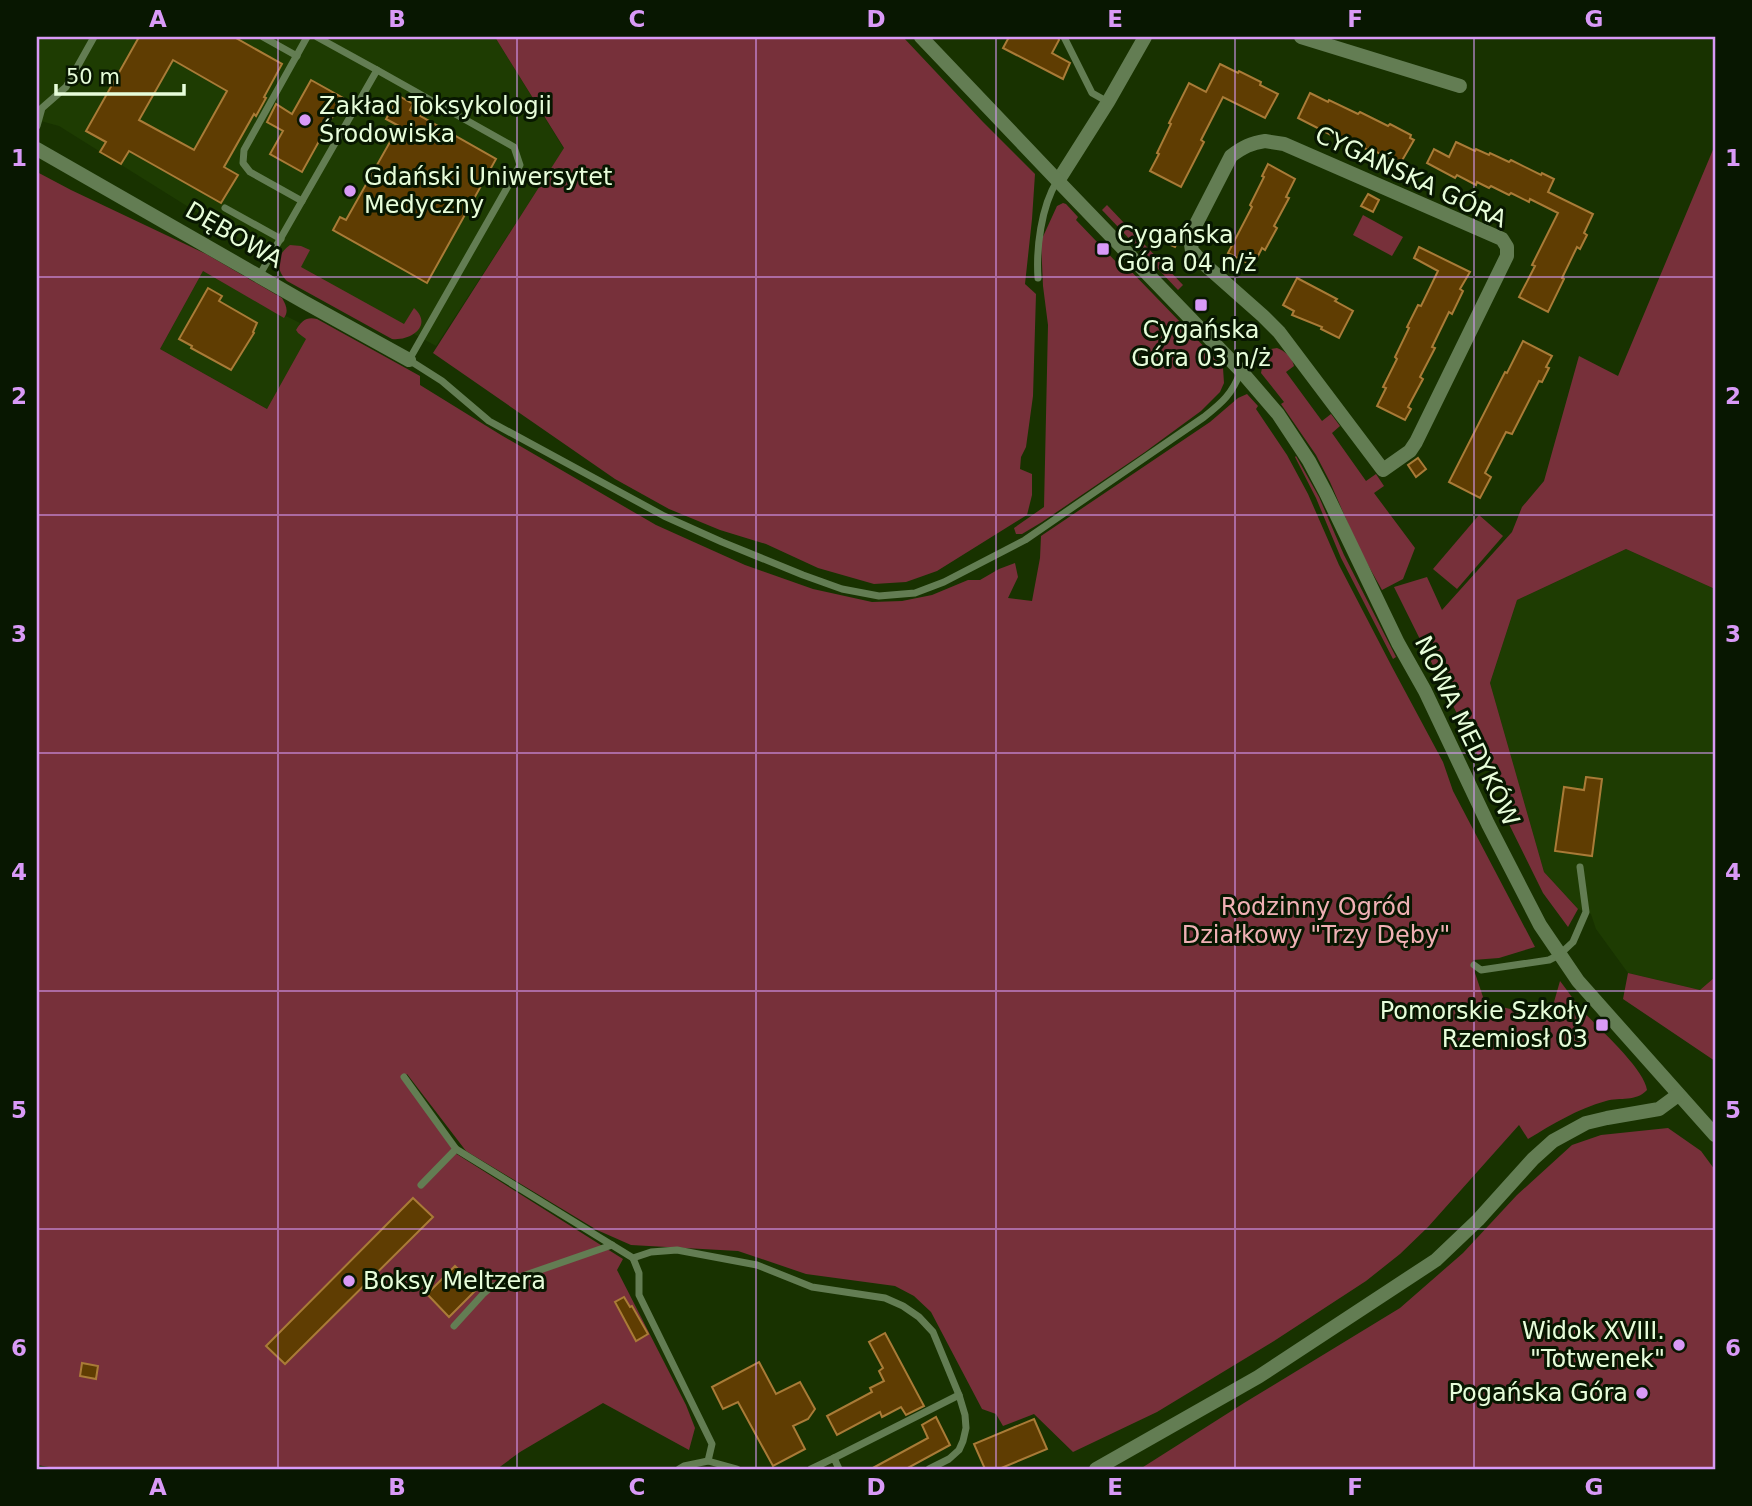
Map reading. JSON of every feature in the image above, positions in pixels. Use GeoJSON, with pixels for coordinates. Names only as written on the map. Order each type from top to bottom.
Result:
{"type":"FeatureCollection","features":[{"type":"Feature","properties":{"kind":"street"},"geometry":{"type":"LineString","coordinates":[[921,37],[1241,371]]}},
{"type":"Feature","properties":{"kind":"street"},"geometry":{"type":"LineString","coordinates":[[1058,181],[1145,37]]}},
{"type":"Feature","properties":{"kind":"street"},"geometry":{"type":"LineString","coordinates":[[1301,37],[1460,86]]}},
{"type":"Feature","properties":{"kind":"street","name":"CYGAŃSKA GÓRA"},"geometry":{"type":"LineString","coordinates":[[1252,142],[1284,144],[1502,239],[1507,247],[1507,256],[1413,448],[1383,470],[1279,332],[1192,251],[1190,238],[1193,230],[1231,156],[1252,142]]}},
{"type":"Feature","properties":{"kind":"street","name":"DĘBOWA"},"geometry":{"type":"LineString","coordinates":[[37,149],[410,360]]}},
{"type":"Feature","properties":{"kind":"street","name":"NOWA MEDYKÓW"},"geometry":{"type":"LineString","coordinates":[[1241,371],[1278,414],[1309,461],[1540,925],[1578,981],[1715,1135]]}},
{"type":"Feature","properties":{"kind":"street"},"geometry":{"type":"LineString","coordinates":[[1096,1469],[1258,1377],[1436,1260],[1553,1141],[1586,1124],[1659,1109],[1678,1095]]}},
{"type":"Feature","properties":{"kind":"lane"},"geometry":{"type":"LineString","coordinates":[[37,126],[42,108],[66,87],[94,37]]}},
{"type":"Feature","properties":{"kind":"lane"},"geometry":{"type":"LineString","coordinates":[[263,37],[297,56]]}},
{"type":"Feature","properties":{"kind":"lane"},"geometry":{"type":"LineString","coordinates":[[302,201],[250,172],[243,163],[244,150],[307,37]]}},
{"type":"Feature","properties":{"kind":"lane"},"geometry":{"type":"LineString","coordinates":[[317,37],[514,147],[520,165],[410,360],[442,381],[489,421],[664,516],[803,575],[842,589],[879,596],[915,593],[944,582],[1025,540],[1143,461],[1227,398],[1241,371]]}},
{"type":"Feature","properties":{"kind":"lane"},"geometry":{"type":"LineString","coordinates":[[1064,37],[1093,93],[1108,102]]}},
{"type":"Feature","properties":{"kind":"lane"},"geometry":{"type":"LineString","coordinates":[[259,276],[377,70]]}},
{"type":"Feature","properties":{"kind":"lane"},"geometry":{"type":"LineString","coordinates":[[1038,278],[1038,240],[1050,192],[1058,181]]}},
{"type":"Feature","properties":{"kind":"lane"},"geometry":{"type":"LineString","coordinates":[[225,208],[281,239]]}},
{"type":"Feature","properties":{"kind":"lane"},"geometry":{"type":"LineString","coordinates":[[1474,965],[1481,970],[1549,960],[1559,955],[1573,942],[1586,912],[1580,867]]}},
{"type":"Feature","properties":{"kind":"lane"},"geometry":{"type":"LineString","coordinates":[[404,1077],[456,1149],[633,1258],[639,1273],[639,1295],[712,1444],[708,1461]]}},
{"type":"Feature","properties":{"kind":"lane"},"geometry":{"type":"LineString","coordinates":[[421,1185],[456,1149]]}},
{"type":"Feature","properties":{"kind":"lane"},"geometry":{"type":"LineString","coordinates":[[454,1326],[491,1287],[612,1245]]}},
{"type":"Feature","properties":{"kind":"lane"},"geometry":{"type":"LineString","coordinates":[[633,1258],[651,1252],[677,1250],[757,1265],[812,1287],[885,1298],[919,1317],[933,1332],[965,1415],[963,1441],[959,1450],[949,1459],[929,1469]]}},
{"type":"Feature","properties":{"kind":"lane"},"geometry":{"type":"LineString","coordinates":[[811,1469],[959,1395]]}},
{"type":"Feature","properties":{"kind":"lane"},"geometry":{"type":"LineString","coordinates":[[834,1458],[839,1469]]}},
{"type":"Feature","properties":{"kind":"lane"},"geometry":{"type":"LineString","coordinates":[[679,1469],[708,1461],[737,1469]]}},
{"type":"Feature","properties":{"kind":"shaded area","name":"Gdański Uniwersytet Medyczny"},"geometry":{"type":"Polygon","coordinates":[[[37,37],[495,37],[564,149],[436,346],[230,233],[59,126],[37,120],[37,37]]]}},
{"type":"Feature","properties":{"kind":"shaded area"},"geometry":{"type":"Polygon","coordinates":[[[203,271],[284,317],[300,323],[296,330],[307,338],[267,409],[160,349],[203,271]]]}},
{"type":"Feature","properties":{"kind":"shaded area"},"geometry":{"type":"Polygon","coordinates":[[[1626,549],[1715,589],[1715,977],[1700,990],[1628,973],[1596,929],[1591,914],[1578,909],[1544,872],[1490,683],[1517,600],[1626,549]]]}},
{"type":"Feature","properties":{"kind":"green space"},"geometry":{"type":"Polygon","coordinates":[[[495,37],[903,37],[1035,174],[1025,284],[1036,294],[1033,396],[1020,469],[1032,474],[1032,495],[1027,515],[937,571],[906,582],[874,584],[818,568],[766,544],[720,530],[669,509],[615,479],[433,353],[564,148],[495,37]]]}},
{"type":"Feature","properties":{"kind":"green space"},"geometry":{"type":"Polygon","coordinates":[[[1715,145],[1715,589],[1626,549],[1517,600],[1490,683],[1544,872],[1578,909],[1568,927],[1543,893],[1500,806],[1508,798],[1497,770],[1485,770],[1394,587],[1427,577],[1442,610],[1512,532],[1522,507],[1544,481],[1579,356],[1618,376],[1715,145]]]}},
{"type":"Feature","properties":{"kind":"green space","name":"Rodzinny Ogród Działkowy \"Trzy Dęby\""},"geometry":{"type":"Polygon","coordinates":[[[37,172],[206,254],[282,298],[287,310],[284,318],[203,271],[160,349],[267,409],[306,339],[296,330],[305,320],[317,319],[420,376],[420,385],[656,525],[745,565],[813,589],[872,602],[902,601],[932,595],[968,580],[980,580],[1015,563],[1018,577],[1008,598],[1032,601],[1041,536],[1247,394],[1258,406],[1256,409],[1287,455],[1308,494],[1339,565],[1443,762],[1453,791],[1535,947],[1499,958],[1473,960],[1485,1003],[1536,1015],[1554,1002],[1560,981],[1580,1008],[1629,1059],[1647,1090],[1638,1096],[1606,1101],[1585,1108],[1528,1139],[1519,1125],[1428,1227],[1366,1281],[1157,1412],[1073,1452],[1034,1414],[1003,1426],[996,1414],[982,1409],[931,1312],[914,1296],[895,1286],[806,1274],[738,1251],[631,1245],[597,1230],[466,1151],[407,1074],[403,1078],[455,1153],[623,1259],[617,1270],[686,1405],[695,1428],[689,1450],[603,1403],[520,1452],[497,1469],[61,1469],[37,1465],[37,172]]]}},
{"type":"Feature","properties":{"kind":"green space"},"geometry":{"type":"Polygon","coordinates":[[[1063,203],[1120,266],[1123,263],[1215,358],[1223,368],[1224,383],[1220,392],[1201,411],[1145,452],[1042,522],[1022,534],[1016,534],[1014,528],[1044,507],[1048,325],[1041,241],[1057,206],[1063,203]]]}},
{"type":"Feature","properties":{"kind":"green space"},"geometry":{"type":"Polygon","coordinates":[[[1107,205],[1183,285],[1178,290],[1102,210],[1107,205]]]}},
{"type":"Feature","properties":{"kind":"green space"},"geometry":{"type":"Polygon","coordinates":[[[1363,215],[1403,237],[1392,256],[1353,235],[1363,215]]]}},
{"type":"Feature","properties":{"kind":"green space"},"geometry":{"type":"Polygon","coordinates":[[[290,245],[310,250],[301,267],[404,324],[414,308],[421,320],[418,331],[407,337],[392,339],[287,281],[280,272],[279,262],[282,253],[290,245]]]}},
{"type":"Feature","properties":{"kind":"green space"},"geometry":{"type":"Polygon","coordinates":[[[1277,348],[1292,360],[1294,366],[1286,372],[1322,421],[1331,414],[1340,426],[1332,433],[1366,481],[1376,474],[1384,486],[1374,493],[1415,548],[1403,579],[1382,590],[1359,549],[1316,455],[1281,404],[1284,402],[1261,373],[1266,359],[1263,356],[1271,349],[1277,348]]]}},
{"type":"Feature","properties":{"kind":"green space"},"geometry":{"type":"Polygon","coordinates":[[[1296,456],[1319,497],[1344,555],[1396,657],[1393,659],[1341,558],[1296,456]]]}},
{"type":"Feature","properties":{"kind":"green space"},"geometry":{"type":"Polygon","coordinates":[[[1479,515],[1503,536],[1457,589],[1433,569],[1479,515]]]}},
{"type":"Feature","properties":{"kind":"green space"},"geometry":{"type":"Polygon","coordinates":[[[1628,973],[1700,990],[1715,977],[1715,1061],[1623,999],[1628,973]]]}},
{"type":"Feature","properties":{"kind":"green space"},"geometry":{"type":"Polygon","coordinates":[[[1668,1128],[1701,1151],[1715,1170],[1715,1469],[1140,1469],[1400,1308],[1463,1253],[1517,1195],[1572,1145],[1601,1135],[1668,1128]]]}},
{"type":"Feature","properties":{"kind":"building"},"geometry":{"type":"Polygon","coordinates":[[[139,37],[234,37],[282,64],[256,116],[254,114],[224,167],[238,175],[221,203],[129,151],[121,164],[100,152],[106,142],[86,131],[139,37]],[[173,60],[139,120],[194,150],[227,91],[173,60]]]}},
{"type":"Feature","properties":{"kind":"building"},"geometry":{"type":"Polygon","coordinates":[[[1009,37],[1058,37],[1052,53],[1070,63],[1063,79],[1003,48],[1009,37]]]}},
{"type":"Feature","properties":{"kind":"building"},"geometry":{"type":"Polygon","coordinates":[[[1220,64],[1261,82],[1260,85],[1278,94],[1265,118],[1223,97],[1181,187],[1150,171],[1189,83],[1206,92],[1220,64]]]}},
{"type":"Feature","properties":{"kind":"building","name":"Zakład Toksykologii Środowiska"},"geometry":{"type":"Polygon","coordinates":[[[311,80],[343,98],[302,172],[270,154],[283,131],[267,122],[276,104],[292,114],[311,80]]]}},
{"type":"Feature","properties":{"kind":"building"},"geometry":{"type":"Polygon","coordinates":[[[1310,93],[1411,135],[1410,138],[1414,140],[1400,164],[1369,148],[1368,150],[1339,136],[1337,138],[1298,118],[1310,93]]]}},
{"type":"Feature","properties":{"kind":"building"},"geometry":{"type":"Polygon","coordinates":[[[399,96],[413,104],[410,110],[496,159],[427,283],[333,230],[340,217],[346,220],[399,126],[386,119],[399,96]]]}},
{"type":"Feature","properties":{"kind":"building"},"geometry":{"type":"Polygon","coordinates":[[[1456,142],[1475,151],[1476,149],[1489,155],[1490,153],[1509,162],[1511,160],[1554,179],[1548,192],[1593,214],[1584,233],[1587,235],[1580,249],[1577,247],[1548,312],[1519,297],[1558,213],[1530,199],[1529,202],[1477,182],[1476,185],[1457,175],[1455,178],[1427,163],[1434,149],[1449,157],[1456,142]]]}},
{"type":"Feature","properties":{"kind":"building"},"geometry":{"type":"Polygon","coordinates":[[[1268,164],[1295,179],[1286,197],[1289,198],[1274,226],[1277,228],[1253,266],[1228,253],[1252,207],[1250,205],[1268,164]]]}},
{"type":"Feature","properties":{"kind":"building"},"geometry":{"type":"Polygon","coordinates":[[[1368,194],[1379,200],[1373,212],[1361,206],[1368,194]]]}},
{"type":"Feature","properties":{"kind":"building"},"geometry":{"type":"Polygon","coordinates":[[[1168,229],[1181,235],[1175,247],[1162,241],[1168,229]]]}},
{"type":"Feature","properties":{"kind":"building"},"geometry":{"type":"Polygon","coordinates":[[[1419,247],[1470,272],[1460,289],[1463,291],[1452,314],[1449,312],[1432,347],[1435,348],[1420,377],[1423,379],[1408,407],[1411,409],[1405,420],[1377,406],[1409,328],[1407,327],[1438,271],[1414,258],[1419,247]]]}},
{"type":"Feature","properties":{"kind":"building"},"geometry":{"type":"Polygon","coordinates":[[[1297,278],[1337,299],[1335,301],[1353,311],[1339,338],[1321,329],[1322,327],[1292,315],[1294,311],[1283,305],[1297,278]]]}},
{"type":"Feature","properties":{"kind":"building"},"geometry":{"type":"Polygon","coordinates":[[[208,288],[222,296],[219,301],[257,323],[254,333],[231,370],[179,339],[208,288]]]}},
{"type":"Feature","properties":{"kind":"building"},"geometry":{"type":"Polygon","coordinates":[[[1523,341],[1552,356],[1546,367],[1549,368],[1542,382],[1539,381],[1512,434],[1506,432],[1485,473],[1491,477],[1480,498],[1449,482],[1523,341]]]}},
{"type":"Feature","properties":{"kind":"building"},"geometry":{"type":"Polygon","coordinates":[[[1418,458],[1426,469],[1416,477],[1408,465],[1418,458]]]}},
{"type":"Feature","properties":{"kind":"building"},"geometry":{"type":"Polygon","coordinates":[[[1586,777],[1602,779],[1592,856],[1555,851],[1564,787],[1584,790],[1586,777]]]}},
{"type":"Feature","properties":{"kind":"building","name":"Boksy Meltzera"},"geometry":{"type":"Polygon","coordinates":[[[413,1198],[433,1217],[285,1364],[266,1346],[413,1198]]]}},
{"type":"Feature","properties":{"kind":"building"},"geometry":{"type":"Polygon","coordinates":[[[455,1266],[478,1288],[449,1317],[427,1294],[455,1266]]]}},
{"type":"Feature","properties":{"kind":"building"},"geometry":{"type":"Polygon","coordinates":[[[624,1297],[648,1334],[636,1341],[615,1302],[624,1297]]]}},
{"type":"Feature","properties":{"kind":"building"},"geometry":{"type":"Polygon","coordinates":[[[885,1333],[924,1406],[906,1415],[901,1407],[882,1417],[880,1412],[837,1435],[827,1416],[872,1392],[870,1388],[884,1381],[879,1371],[883,1368],[869,1342],[885,1333]]]}},
{"type":"Feature","properties":{"kind":"building"},"geometry":{"type":"Polygon","coordinates":[[[759,1362],[776,1394],[800,1382],[815,1409],[808,1419],[793,1426],[805,1449],[773,1466],[738,1402],[723,1409],[712,1387],[759,1362]]]}},
{"type":"Feature","properties":{"kind":"building"},"geometry":{"type":"Polygon","coordinates":[[[82,1363],[98,1366],[96,1379],[80,1376],[82,1363]]]}},
{"type":"Feature","properties":{"kind":"building"},"geometry":{"type":"Polygon","coordinates":[[[936,1417],[950,1445],[906,1469],[871,1469],[928,1438],[922,1425],[936,1417]]]}},
{"type":"Feature","properties":{"kind":"building"},"geometry":{"type":"Polygon","coordinates":[[[1034,1419],[1047,1449],[999,1469],[985,1469],[974,1444],[1034,1419]]]}},
{"type":"Feature","properties":{"kind":"place","name":"Zakład Toksykologii Środowiska"},"geometry":{"type":"Point","coordinates":[305,120]}},
{"type":"Feature","properties":{"kind":"place","name":"Gdański Uniwersytet Medyczny"},"geometry":{"type":"Point","coordinates":[350,191]}},
{"type":"Feature","properties":{"kind":"place","name":"Cygańska Góra 04 n/ż"},"geometry":{"type":"Point","coordinates":[1103,249]}},
{"type":"Feature","properties":{"kind":"place","name":"Cygańska Góra 03 n/ż"},"geometry":{"type":"Point","coordinates":[1201,305]}},
{"type":"Feature","properties":{"kind":"place","name":"Pomorskie Szkoły Rzemiosł 03"},"geometry":{"type":"Point","coordinates":[1602,1025]}},
{"type":"Feature","properties":{"kind":"place","name":"Boksy Meltzera"},"geometry":{"type":"Point","coordinates":[349,1281]}},
{"type":"Feature","properties":{"kind":"place","name":"Widok XVIII. \"Totwenek\""},"geometry":{"type":"Point","coordinates":[1679,1345]}},
{"type":"Feature","properties":{"kind":"place","name":"Pogańska Góra"},"geometry":{"type":"Point","coordinates":[1642,1393]}}]}
